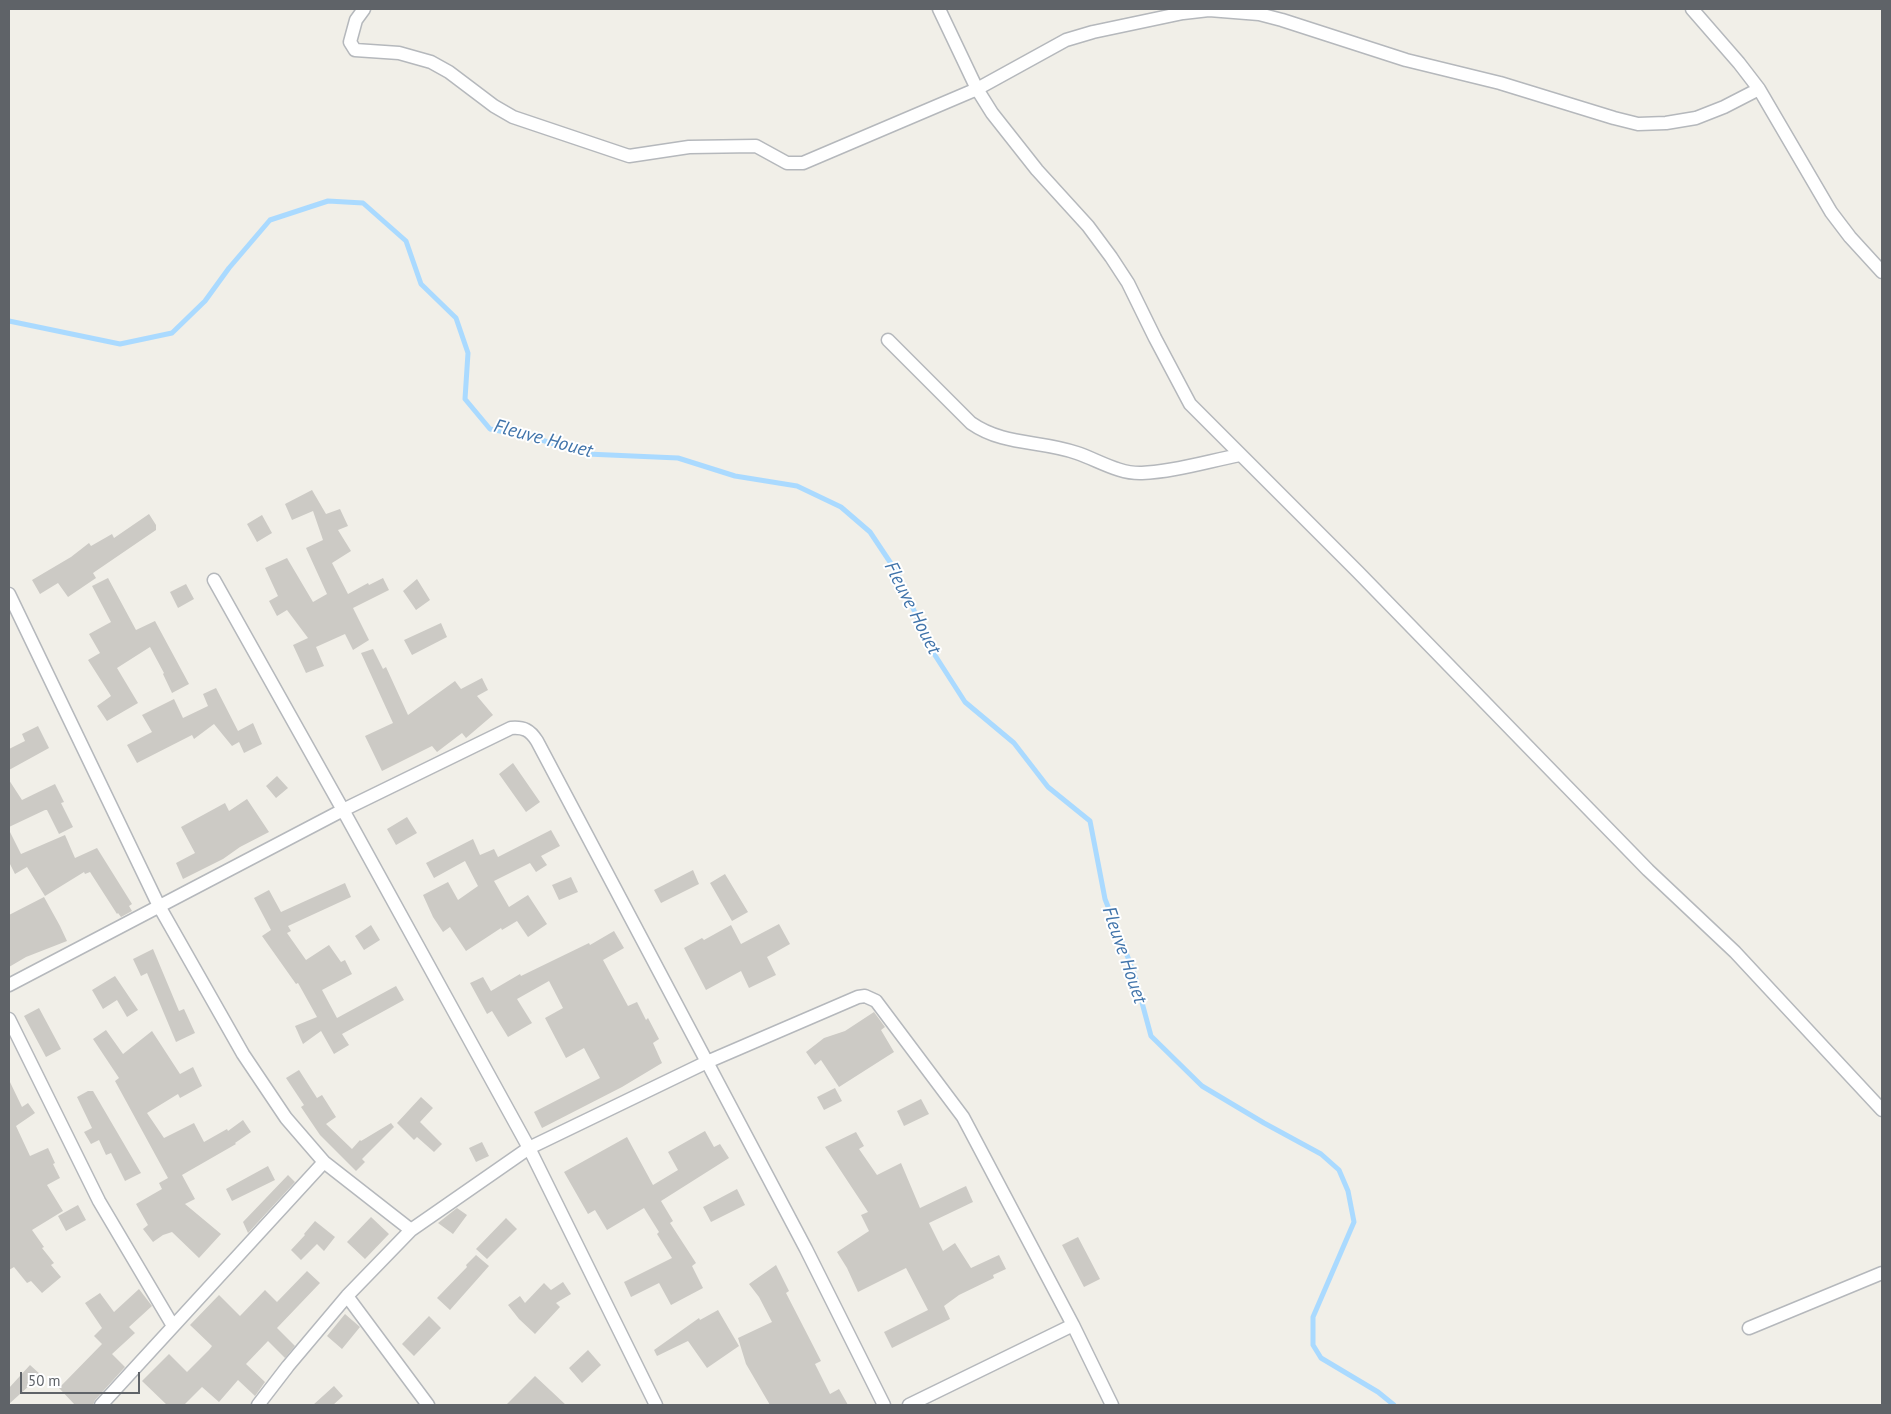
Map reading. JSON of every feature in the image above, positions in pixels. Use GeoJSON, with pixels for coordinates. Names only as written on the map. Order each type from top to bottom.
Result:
{"type":"FeatureCollection","features":[{"type":"Feature","properties":{"kind":"street"},"geometry":{"type":"LineString","coordinates":[[364,9],[356,20],[350,42],[355,50],[399,53],[431,62],[449,72],[494,106],[513,117],[629,156],[689,147],[756,146],[787,163],[803,164],[977,89],[1066,40],[1183,12],[1209,10],[1259,14],[1282,20],[1406,60],[1500,83],[1638,124],[1666,123],[1696,118],[1724,107],[1759,89]]}},
{"type":"Feature","properties":{"kind":"street"},"geometry":{"type":"LineString","coordinates":[[939,9],[977,89],[1008,135],[1088,226],[1112,257],[1137,299],[1155,338],[1190,404],[1358,572],[1648,870],[1735,952],[1882,1110]]}},
{"type":"Feature","properties":{"kind":"street"},"geometry":{"type":"LineString","coordinates":[[1692,9],[1759,89],[1831,212],[1850,238],[1882,272]]}},
{"type":"Feature","properties":{"kind":"street"},"geometry":{"type":"LineString","coordinates":[[888,340],[971,423],[983,431],[1000,438],[1055,447],[1126,472],[1140,473],[1157,472],[1240,455]]}},
{"type":"Feature","properties":{"kind":"street"},"geometry":{"type":"LineString","coordinates":[[214,580],[529,1148],[656,1405]]}},
{"type":"Feature","properties":{"kind":"street"},"geometry":{"type":"LineString","coordinates":[[9,594],[159,906],[243,1054],[286,1118],[324,1162],[411,1230]]}},
{"type":"Feature","properties":{"kind":"street"},"geometry":{"type":"LineString","coordinates":[[9,986],[343,810],[511,728],[522,728],[531,732],[806,1248],[884,1405]]}},
{"type":"Feature","properties":{"kind":"street"},"geometry":{"type":"LineString","coordinates":[[258,1405],[347,1296],[411,1230],[529,1148],[707,1062],[858,997],[865,996],[876,1001],[963,1117],[1073,1325],[1112,1405]]}},
{"type":"Feature","properties":{"kind":"street"},"geometry":{"type":"LineString","coordinates":[[9,1019],[99,1201],[173,1326]]}},
{"type":"Feature","properties":{"kind":"street"},"geometry":{"type":"LineString","coordinates":[[101,1405],[324,1162]]}},
{"type":"Feature","properties":{"kind":"street"},"geometry":{"type":"LineString","coordinates":[[1749,1328],[1882,1273]]}},
{"type":"Feature","properties":{"kind":"street"},"geometry":{"type":"LineString","coordinates":[[347,1296],[428,1405]]}},
{"type":"Feature","properties":{"kind":"street"},"geometry":{"type":"LineString","coordinates":[[909,1405],[1073,1325]]}},
{"type":"Feature","properties":{"kind":"building"},"geometry":{"type":"Polygon","coordinates":[[[312,490],[326,514],[340,509],[348,526],[338,530],[351,551],[332,563],[348,594],[368,583],[369,585],[383,578],[389,590],[353,608],[369,640],[353,650],[345,634],[316,647],[324,666],[306,673],[293,645],[308,638],[287,610],[277,616],[269,601],[278,596],[265,568],[287,558],[313,602],[327,594],[306,548],[323,540],[313,511],[292,520],[285,504],[312,490]]]}},
{"type":"Feature","properties":{"kind":"building"},"geometry":{"type":"Polygon","coordinates":[[[149,514],[156,525],[156,530],[93,573],[96,578],[68,597],[58,583],[40,594],[32,580],[71,557],[89,543],[91,546],[112,534],[114,538],[149,514]]]}},
{"type":"Feature","properties":{"kind":"building"},"geometry":{"type":"Polygon","coordinates":[[[262,515],[272,533],[257,542],[247,524],[262,515]]]}},
{"type":"Feature","properties":{"kind":"building"},"geometry":{"type":"Polygon","coordinates":[[[108,578],[136,630],[155,621],[189,684],[172,693],[150,647],[117,668],[138,703],[107,721],[97,706],[111,696],[88,660],[100,653],[89,634],[111,622],[92,586],[108,578]]]}},
{"type":"Feature","properties":{"kind":"building"},"geometry":{"type":"Polygon","coordinates":[[[417,579],[430,600],[416,610],[403,591],[417,579]]]}},
{"type":"Feature","properties":{"kind":"building"},"geometry":{"type":"Polygon","coordinates":[[[186,584],[194,599],[178,608],[170,592],[186,584]]]}},
{"type":"Feature","properties":{"kind":"building"},"geometry":{"type":"Polygon","coordinates":[[[441,623],[447,637],[412,655],[404,640],[441,623]]]}},
{"type":"Feature","properties":{"kind":"building"},"geometry":{"type":"Polygon","coordinates":[[[373,649],[383,669],[386,667],[408,715],[455,681],[461,689],[482,678],[488,690],[477,696],[493,715],[466,738],[462,733],[437,752],[432,746],[382,771],[365,736],[393,723],[361,653],[373,649]]]}},
{"type":"Feature","properties":{"kind":"building"},"geometry":{"type":"Polygon","coordinates":[[[216,688],[238,731],[253,723],[262,744],[244,753],[239,742],[232,746],[214,724],[194,739],[192,735],[137,763],[127,745],[152,732],[142,715],[174,699],[183,718],[208,706],[203,694],[216,688]]]}},
{"type":"Feature","properties":{"kind":"building"},"geometry":{"type":"Polygon","coordinates":[[[38,726],[49,748],[9,770],[9,749],[25,741],[22,734],[38,726]]]}},
{"type":"Feature","properties":{"kind":"building"},"geometry":{"type":"Polygon","coordinates":[[[513,763],[540,802],[526,812],[499,774],[513,763]]]}},
{"type":"Feature","properties":{"kind":"building"},"geometry":{"type":"Polygon","coordinates":[[[277,776],[288,788],[276,798],[266,786],[277,776]]]}},
{"type":"Feature","properties":{"kind":"building"},"geometry":{"type":"Polygon","coordinates":[[[9,780],[22,800],[55,784],[64,802],[61,803],[73,827],[59,834],[47,810],[45,810],[9,827],[9,780]]]}},
{"type":"Feature","properties":{"kind":"building"},"geometry":{"type":"Polygon","coordinates":[[[247,799],[269,832],[240,847],[223,859],[183,879],[176,863],[195,853],[181,827],[225,803],[229,811],[247,799]]]}},
{"type":"Feature","properties":{"kind":"building"},"geometry":{"type":"Polygon","coordinates":[[[407,817],[417,833],[396,845],[387,829],[407,817]]]}},
{"type":"Feature","properties":{"kind":"building"},"geometry":{"type":"Polygon","coordinates":[[[9,830],[21,854],[65,835],[75,858],[97,848],[132,904],[129,906],[132,911],[121,917],[117,914],[90,872],[85,874],[84,872],[45,896],[27,867],[15,874],[9,862],[9,830]]]}},
{"type":"Feature","properties":{"kind":"building"},"geometry":{"type":"Polygon","coordinates":[[[551,830],[560,846],[541,856],[547,865],[536,872],[530,863],[494,881],[509,907],[528,895],[547,924],[528,937],[517,921],[502,930],[501,928],[466,951],[450,927],[443,932],[433,917],[423,895],[448,882],[458,900],[478,886],[465,861],[434,878],[426,863],[473,839],[480,855],[494,849],[498,857],[551,830]]]}},
{"type":"Feature","properties":{"kind":"building"},"geometry":{"type":"Polygon","coordinates":[[[693,870],[699,884],[661,903],[654,890],[693,870]]]}},
{"type":"Feature","properties":{"kind":"building"},"geometry":{"type":"Polygon","coordinates":[[[725,874],[748,912],[732,921],[710,883],[725,874]]]}},
{"type":"Feature","properties":{"kind":"building"},"geometry":{"type":"Polygon","coordinates":[[[571,877],[578,892],[559,900],[552,885],[571,877]]]}},
{"type":"Feature","properties":{"kind":"building"},"geometry":{"type":"Polygon","coordinates":[[[345,883],[351,897],[288,926],[291,931],[287,933],[306,960],[329,945],[341,962],[345,960],[352,974],[322,990],[337,1018],[396,986],[404,1000],[342,1034],[349,1045],[334,1054],[321,1031],[303,1044],[295,1026],[317,1017],[298,983],[296,984],[262,936],[271,930],[254,898],[269,890],[281,912],[345,883]]]}},
{"type":"Feature","properties":{"kind":"building"},"geometry":{"type":"Polygon","coordinates":[[[44,897],[67,941],[26,957],[9,967],[9,915],[44,897]]]}},
{"type":"Feature","properties":{"kind":"building"},"geometry":{"type":"Polygon","coordinates":[[[779,924],[790,944],[767,957],[776,975],[749,988],[741,971],[706,990],[684,948],[702,938],[704,940],[731,925],[741,944],[779,924]]]}},
{"type":"Feature","properties":{"kind":"building"},"geometry":{"type":"Polygon","coordinates":[[[371,925],[380,940],[364,950],[355,936],[371,925]]]}},
{"type":"Feature","properties":{"kind":"building"},"geometry":{"type":"Polygon","coordinates":[[[614,931],[624,948],[603,960],[628,1006],[637,1002],[646,1020],[648,1018],[659,1039],[653,1043],[662,1063],[622,1087],[542,1128],[534,1112],[600,1078],[584,1048],[566,1058],[545,1018],[563,1008],[549,981],[517,999],[532,1023],[508,1037],[492,1011],[487,1014],[470,983],[483,977],[491,991],[520,974],[521,976],[589,943],[590,945],[614,931]]]}},
{"type":"Feature","properties":{"kind":"building"},"geometry":{"type":"Polygon","coordinates":[[[153,949],[179,1011],[184,1009],[195,1033],[176,1042],[147,973],[141,976],[133,959],[153,949]]]}},
{"type":"Feature","properties":{"kind":"building"},"geometry":{"type":"Polygon","coordinates":[[[115,976],[138,1010],[127,1017],[117,1000],[103,1009],[92,990],[115,976]]]}},
{"type":"Feature","properties":{"kind":"building"},"geometry":{"type":"Polygon","coordinates":[[[39,1008],[61,1049],[46,1057],[24,1016],[39,1008]]]}},
{"type":"Feature","properties":{"kind":"building"},"geometry":{"type":"Polygon","coordinates":[[[874,1012],[885,1027],[881,1030],[894,1052],[839,1087],[821,1060],[815,1065],[806,1052],[824,1038],[845,1031],[874,1012]]]}},
{"type":"Feature","properties":{"kind":"building"},"geometry":{"type":"Polygon","coordinates":[[[106,1030],[123,1054],[152,1031],[180,1074],[193,1067],[202,1086],[180,1098],[178,1094],[147,1113],[164,1138],[194,1123],[204,1142],[227,1129],[228,1131],[243,1120],[251,1132],[236,1144],[182,1175],[195,1199],[185,1204],[221,1234],[199,1258],[172,1232],[163,1235],[153,1242],[143,1229],[148,1225],[136,1204],[162,1189],[159,1183],[168,1178],[115,1081],[119,1078],[93,1039],[106,1030]]]}},
{"type":"Feature","properties":{"kind":"building"},"geometry":{"type":"Polygon","coordinates":[[[299,1070],[317,1098],[322,1095],[336,1117],[326,1124],[352,1149],[360,1140],[391,1123],[394,1127],[362,1159],[365,1162],[356,1171],[320,1135],[301,1107],[304,1105],[286,1078],[299,1070]]]}},
{"type":"Feature","properties":{"kind":"building"},"geometry":{"type":"Polygon","coordinates":[[[9,1080],[22,1107],[28,1103],[35,1113],[16,1126],[30,1156],[48,1148],[60,1178],[47,1185],[63,1211],[32,1230],[44,1247],[42,1248],[54,1263],[51,1265],[61,1277],[42,1293],[31,1281],[27,1283],[14,1267],[9,1270],[9,1080]]]}},
{"type":"Feature","properties":{"kind":"building"},"geometry":{"type":"Polygon","coordinates":[[[835,1088],[842,1101],[824,1110],[817,1097],[835,1088]]]}},
{"type":"Feature","properties":{"kind":"building"},"geometry":{"type":"Polygon","coordinates":[[[88,1091],[93,1091],[141,1173],[125,1181],[111,1153],[106,1155],[99,1140],[91,1144],[84,1132],[92,1128],[77,1097],[88,1091]]]}},
{"type":"Feature","properties":{"kind":"building"},"geometry":{"type":"Polygon","coordinates":[[[421,1097],[433,1108],[420,1122],[442,1144],[434,1152],[417,1137],[414,1140],[397,1123],[421,1097]]]}},
{"type":"Feature","properties":{"kind":"building"},"geometry":{"type":"Polygon","coordinates":[[[921,1099],[929,1114],[904,1126],[897,1111],[921,1099]]]}},
{"type":"Feature","properties":{"kind":"building"},"geometry":{"type":"Polygon","coordinates":[[[705,1131],[714,1147],[720,1144],[729,1158],[661,1201],[673,1221],[670,1223],[696,1263],[692,1266],[703,1288],[671,1305],[659,1283],[631,1297],[624,1282],[672,1258],[657,1234],[659,1232],[644,1208],[607,1230],[595,1210],[588,1214],[564,1172],[627,1137],[653,1185],[678,1170],[668,1152],[705,1131]]]}},
{"type":"Feature","properties":{"kind":"building"},"geometry":{"type":"Polygon","coordinates":[[[856,1132],[864,1146],[859,1149],[877,1175],[901,1163],[920,1208],[966,1186],[973,1202],[929,1223],[943,1251],[955,1243],[971,1268],[999,1255],[1006,1269],[993,1275],[994,1278],[959,1295],[944,1306],[950,1319],[892,1348],[884,1332],[928,1310],[906,1268],[858,1292],[837,1252],[869,1231],[861,1215],[868,1212],[825,1147],[856,1132]]]}},
{"type":"Feature","properties":{"kind":"building"},"geometry":{"type":"Polygon","coordinates":[[[482,1142],[489,1156],[476,1162],[469,1148],[482,1142]]]}},
{"type":"Feature","properties":{"kind":"building"},"geometry":{"type":"Polygon","coordinates":[[[268,1166],[275,1180],[232,1201],[226,1189],[268,1166]]]}},
{"type":"Feature","properties":{"kind":"building"},"geometry":{"type":"Polygon","coordinates":[[[288,1175],[295,1182],[248,1233],[243,1222],[288,1175]]]}},
{"type":"Feature","properties":{"kind":"building"},"geometry":{"type":"Polygon","coordinates":[[[737,1189],[745,1205],[711,1222],[703,1207],[737,1189]]]}},
{"type":"Feature","properties":{"kind":"building"},"geometry":{"type":"Polygon","coordinates":[[[78,1205],[86,1220],[66,1231],[58,1216],[78,1205]]]}},
{"type":"Feature","properties":{"kind":"building"},"geometry":{"type":"Polygon","coordinates":[[[457,1208],[467,1215],[453,1234],[438,1223],[457,1208]]]}},
{"type":"Feature","properties":{"kind":"building"},"geometry":{"type":"Polygon","coordinates":[[[371,1217],[389,1234],[365,1259],[347,1242],[371,1217]]]}},
{"type":"Feature","properties":{"kind":"building"},"geometry":{"type":"Polygon","coordinates":[[[506,1218],[517,1229],[487,1259],[476,1249],[506,1218]]]}},
{"type":"Feature","properties":{"kind":"building"},"geometry":{"type":"Polygon","coordinates":[[[315,1221],[335,1237],[324,1251],[317,1244],[301,1260],[291,1250],[315,1221]]]}},
{"type":"Feature","properties":{"kind":"building"},"geometry":{"type":"Polygon","coordinates":[[[1078,1237],[1100,1279],[1084,1287],[1062,1245],[1078,1237]]]}},
{"type":"Feature","properties":{"kind":"building"},"geometry":{"type":"Polygon","coordinates":[[[476,1255],[489,1266],[450,1310],[437,1298],[476,1255]]]}},
{"type":"Feature","properties":{"kind":"building"},"geometry":{"type":"Polygon","coordinates":[[[776,1265],[789,1291],[786,1293],[821,1361],[815,1364],[830,1394],[839,1389],[848,1405],[770,1405],[746,1364],[738,1338],[772,1322],[759,1297],[749,1284],[776,1265]]]}},
{"type":"Feature","properties":{"kind":"building"},"geometry":{"type":"Polygon","coordinates":[[[307,1271],[320,1283],[277,1328],[295,1346],[285,1358],[268,1341],[246,1364],[265,1382],[255,1396],[238,1380],[219,1402],[202,1387],[184,1405],[167,1405],[142,1381],[169,1354],[187,1372],[209,1350],[212,1346],[190,1325],[219,1295],[240,1316],[265,1290],[277,1302],[307,1271]]]}},
{"type":"Feature","properties":{"kind":"building"},"geometry":{"type":"Polygon","coordinates":[[[563,1282],[571,1294],[556,1303],[560,1307],[535,1334],[508,1305],[520,1296],[525,1303],[544,1283],[551,1290],[563,1282]]]}},
{"type":"Feature","properties":{"kind":"building"},"geometry":{"type":"Polygon","coordinates":[[[139,1289],[152,1306],[129,1327],[135,1333],[112,1354],[125,1367],[95,1400],[93,1405],[75,1405],[59,1388],[102,1344],[94,1336],[102,1328],[85,1303],[100,1293],[114,1312],[139,1289]]]}},
{"type":"Feature","properties":{"kind":"building"},"geometry":{"type":"Polygon","coordinates":[[[718,1310],[739,1346],[707,1368],[688,1341],[657,1356],[654,1350],[699,1318],[700,1320],[718,1310]]]}},
{"type":"Feature","properties":{"kind":"building"},"geometry":{"type":"Polygon","coordinates":[[[345,1314],[360,1327],[342,1349],[327,1336],[345,1314]]]}},
{"type":"Feature","properties":{"kind":"building"},"geometry":{"type":"Polygon","coordinates":[[[429,1316],[441,1328],[414,1356],[402,1344],[429,1316]]]}},
{"type":"Feature","properties":{"kind":"building"},"geometry":{"type":"Polygon","coordinates":[[[588,1350],[601,1365],[582,1383],[569,1368],[588,1350]]]}},
{"type":"Feature","properties":{"kind":"building"},"geometry":{"type":"Polygon","coordinates":[[[30,1365],[41,1375],[9,1404],[9,1388],[30,1365]]]}},
{"type":"Feature","properties":{"kind":"building"},"geometry":{"type":"Polygon","coordinates":[[[535,1376],[566,1405],[506,1405],[535,1376]]]}},
{"type":"Feature","properties":{"kind":"building"},"geometry":{"type":"Polygon","coordinates":[[[334,1386],[343,1396],[333,1405],[313,1405],[334,1386]]]}},
{"type":"Feature","properties":{"kind":"waterway","name":"Fleuve Houet"},"geometry":{"type":"LineString","coordinates":[[9,321],[120,344],[172,333],[205,301],[229,268],[270,220],[328,201],[363,203],[406,241],[421,284],[456,318],[468,353],[465,399],[490,429],[535,438],[587,454],[678,458],[735,476],[797,486],[841,507],[870,532],[898,574],[931,649],[965,702],[1014,743],[1048,787],[1090,821],[1105,899],[1134,973],[1151,1036],[1202,1086],[1321,1154],[1339,1170],[1348,1191],[1354,1222],[1313,1317],[1313,1345],[1321,1358],[1378,1392],[1394,1405]]}}]}
